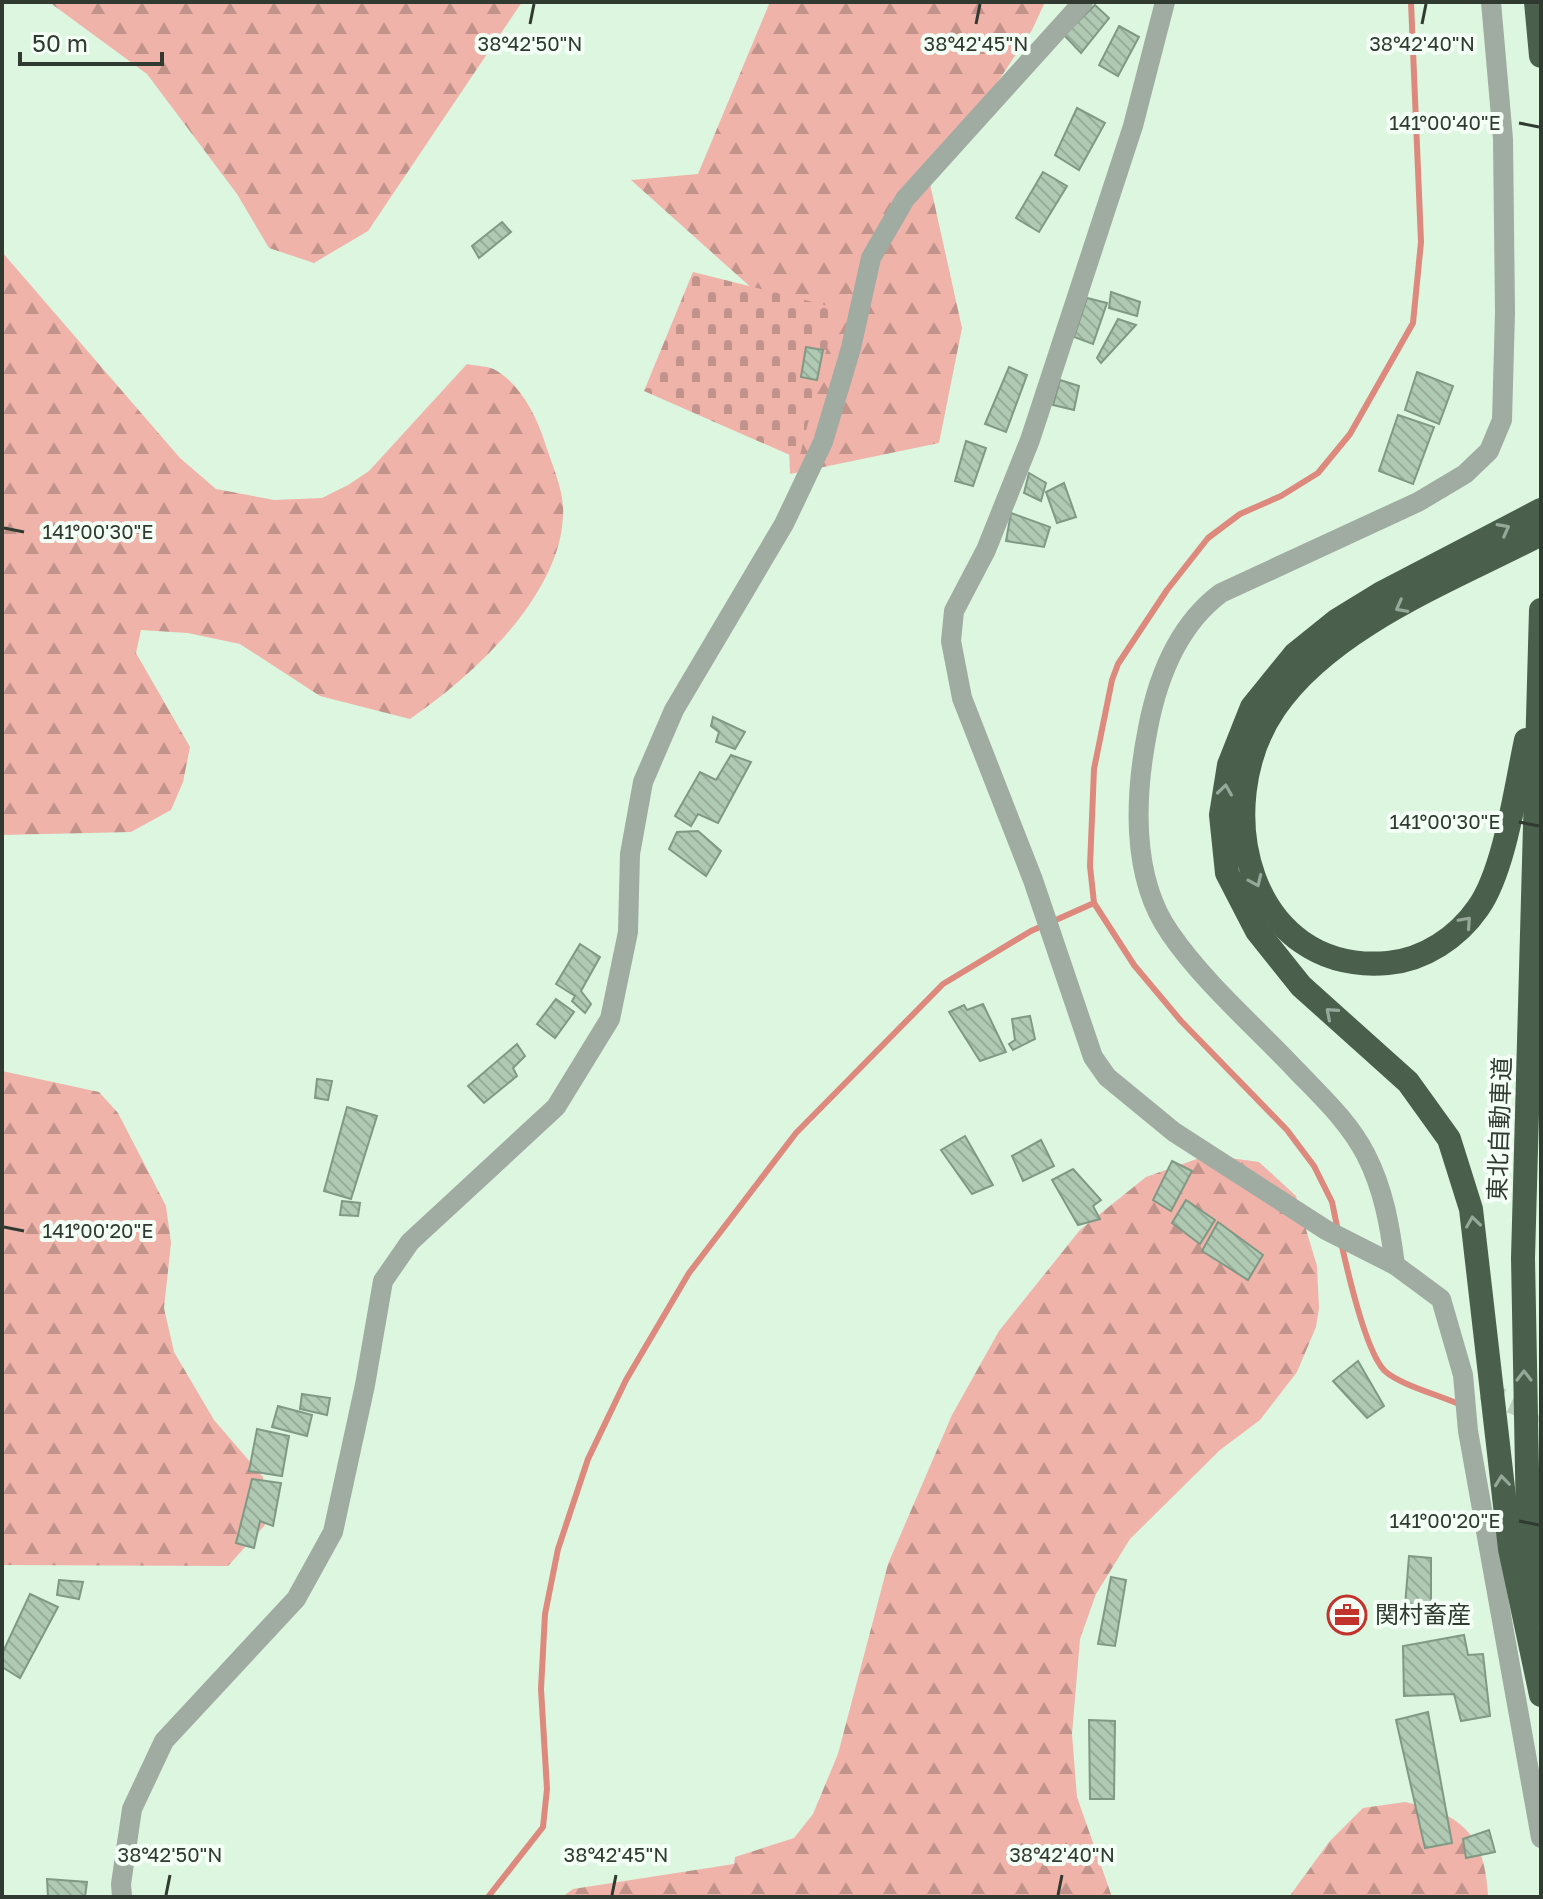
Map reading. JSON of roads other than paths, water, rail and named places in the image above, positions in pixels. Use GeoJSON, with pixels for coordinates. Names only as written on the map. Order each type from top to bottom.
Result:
{"type":"FeatureCollection","features":[{"type":"Feature","properties":{"kind":"highway"},"geometry":{"type":"LineString","coordinates":[[1536,2],[1541,56]]}},
{"type":"Feature","properties":{"kind":"highway"},"geometry":{"type":"LineString","coordinates":[[1538,679],[1500,857],[1480,907],[1457,932],[1429,952],[1401,962],[1370,965],[1336,960],[1309,948],[1289,932],[1270,909],[1256,884],[1243,836],[1245,784],[1263,730],[1297,682],[1326,655],[1541,510]]}},
{"type":"Feature","properties":{"kind":"highway"},"geometry":{"type":"LineString","coordinates":[[1541,534],[1380,594],[1336,621],[1295,654],[1252,707],[1229,765],[1221,815],[1227,873],[1257,931],[1301,986],[1408,1082],[1449,1139],[1471,1209],[1510,1549],[1541,1695]]}},
{"type":"Feature","properties":{"kind":"highway","name":"東北自動車道"},"geometry":{"type":"LineString","coordinates":[[1541,610],[1523,1273],[1528,1521],[1541,1649]]}},
{"type":"Feature","properties":{"kind":"street"},"geometry":{"type":"LineString","coordinates":[[122,1897],[121,1884],[132,1809],[164,1741],[296,1599],[333,1532],[365,1385],[383,1281],[410,1242],[556,1107],[610,1019],[628,932],[630,854],[643,782],[674,710],[784,524],[823,442],[851,348],[871,258],[905,199],[1083,2]]}},
{"type":"Feature","properties":{"kind":"street"},"geometry":{"type":"LineString","coordinates":[[1165,2],[1133,126],[1030,440],[986,550],[954,611],[951,641],[962,698],[1033,880],[1093,1057],[1107,1077],[1174,1132],[1326,1230],[1395,1265],[1441,1299],[1471,1386],[1467,1421],[1541,1838]]}},
{"type":"Feature","properties":{"kind":"street"},"geometry":{"type":"LineString","coordinates":[[1395,1265],[1389,1219],[1378,1182],[1365,1153],[1341,1117],[1185,953],[1163,921],[1146,876],[1140,849],[1143,753],[1161,676],[1193,617],[1208,603],[1221,593],[1418,502],[1465,474],[1489,451],[1502,420],[1505,312],[1503,139],[1491,2]]}},
{"type":"Feature","properties":{"kind":"waterway"},"geometry":{"type":"LineString","coordinates":[[1338,1231],[1332,1202],[1314,1166],[1287,1130],[1181,1021],[1134,965],[1094,903],[1090,866],[1094,769],[1118,664],[1167,590],[1208,538],[1240,514],[1281,496],[1318,473],[1350,434],[1413,323],[1421,242],[1411,2]]}},
{"type":"Feature","properties":{"kind":"waterway"},"geometry":{"type":"LineString","coordinates":[[488,1897],[543,1827],[547,1789],[541,1689],[545,1614],[558,1549],[588,1459],[626,1380],[689,1273],[796,1133],[943,984],[1031,931],[1094,903]]}},
{"type":"Feature","properties":{"kind":"waterway"},"geometry":{"type":"LineString","coordinates":[[1341,1242],[1358,1311],[1379,1363],[1386,1372],[1401,1381],[1461,1405]]}},
{"type":"Feature","properties":{"kind":"tunnel"},"geometry":{"type":"LineString","coordinates":[[1484,1390],[1541,1417]]}},
{"type":"Feature","properties":{"kind":"place","name":"関村畜産"},"geometry":{"type":"Point","coordinates":[1347,1615]}}]}
